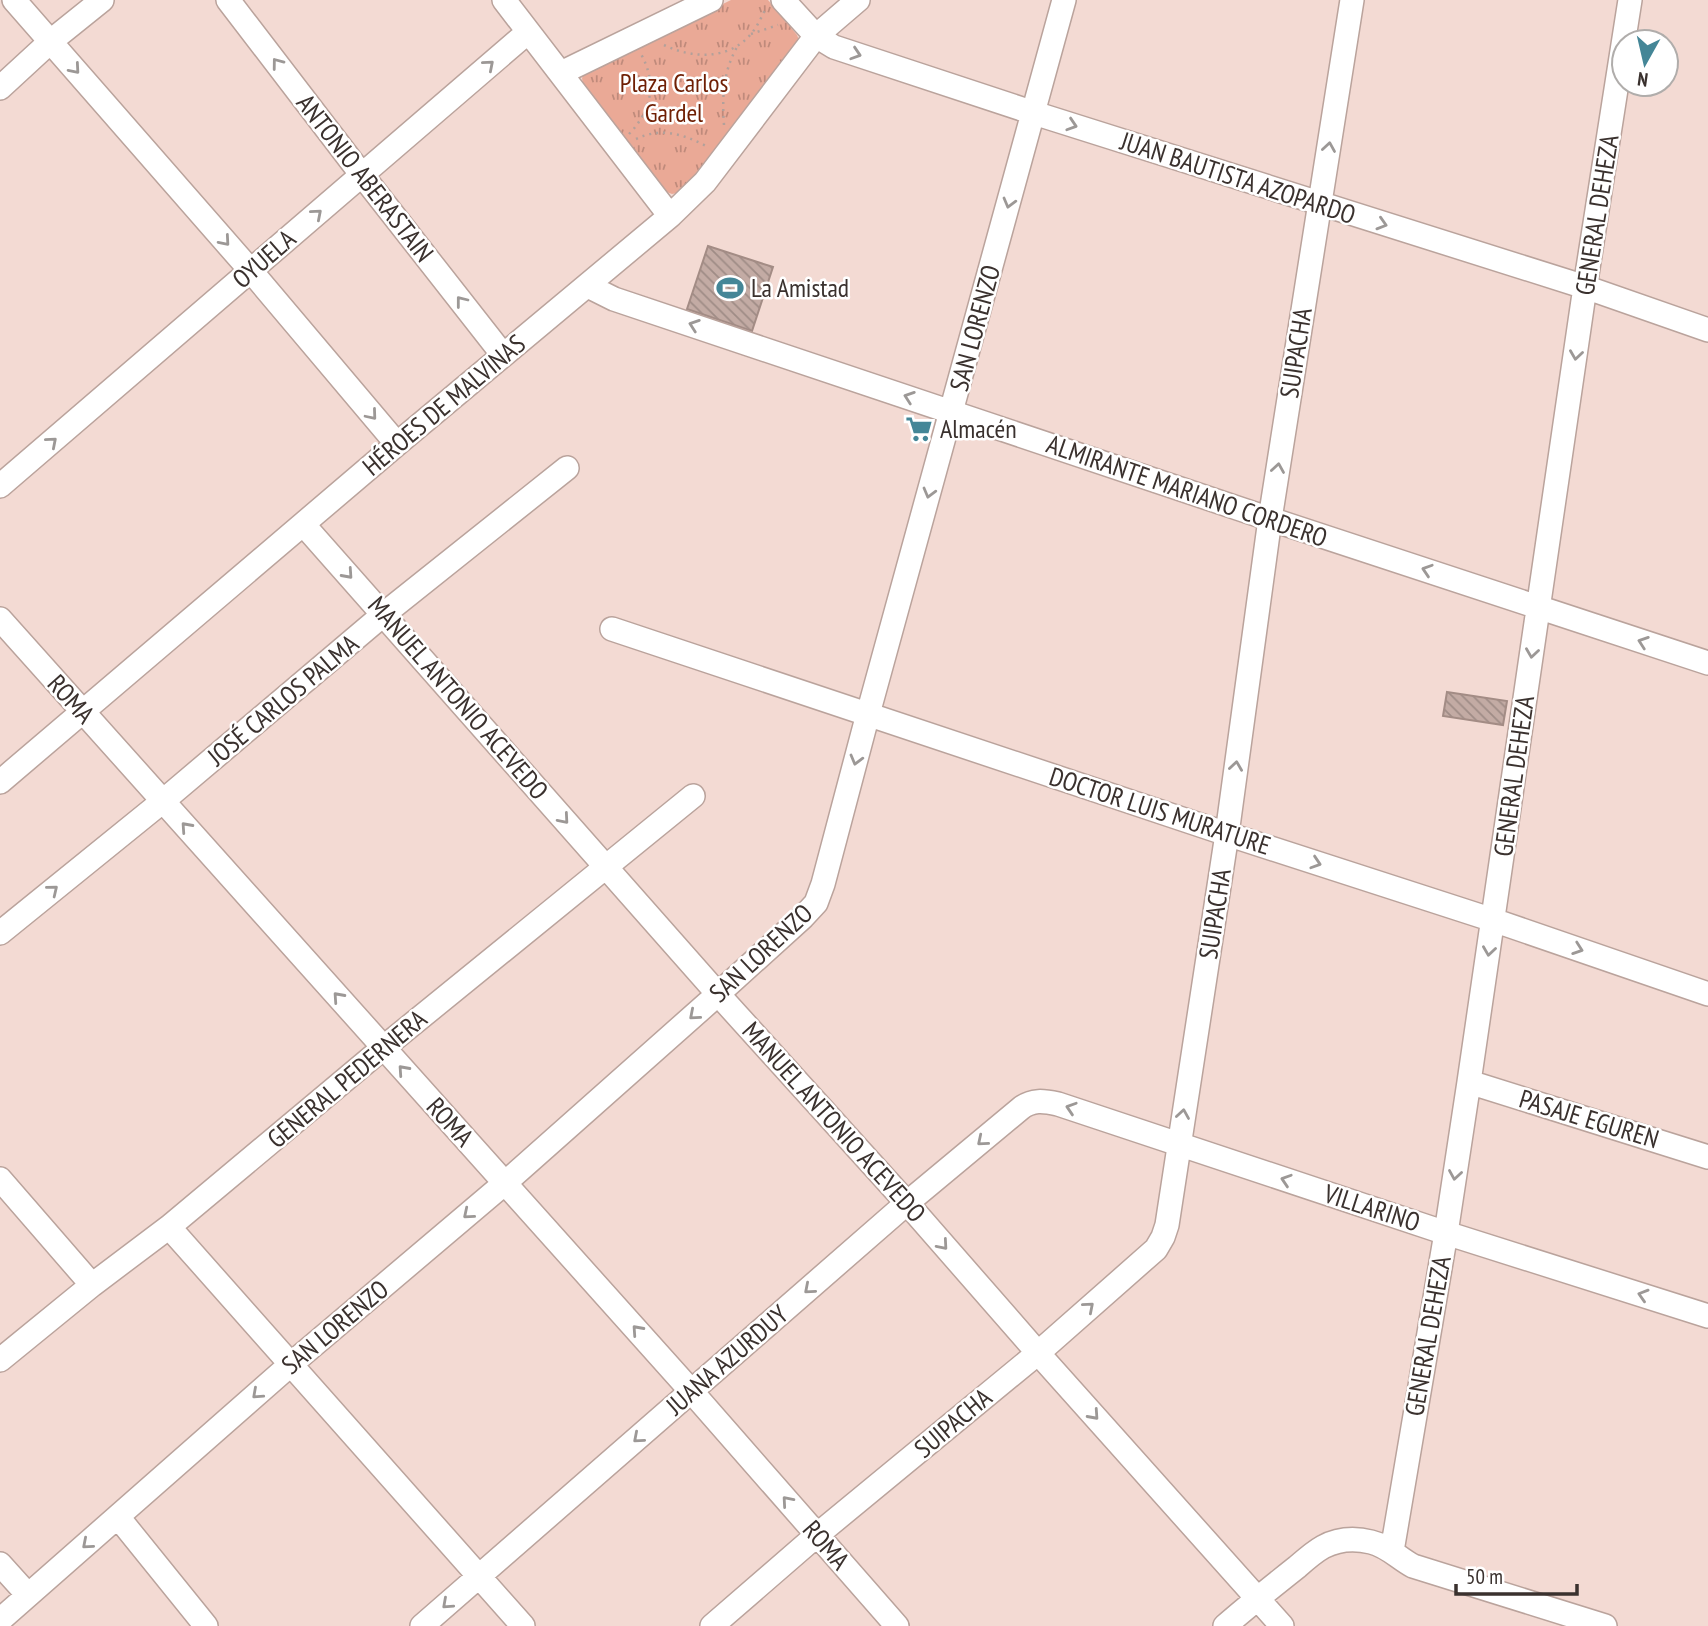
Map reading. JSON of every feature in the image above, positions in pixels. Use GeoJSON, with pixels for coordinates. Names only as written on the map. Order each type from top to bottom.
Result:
{"type":"FeatureCollection","features":[{"type":"Feature","properties":{"kind":"street"},"geometry":{"type":"LineString","coordinates":[[14,0],[251,271],[397,444]]}},
{"type":"Feature","properties":{"kind":"street"},"geometry":{"type":"LineString","coordinates":[[0,88],[51,41],[102,0]]}},
{"type":"Feature","properties":{"kind":"street","name":"ANTONIO ABERASTAIN"},"geometry":{"type":"LineString","coordinates":[[228,0],[503,355]]}},
{"type":"Feature","properties":{"kind":"street"},"geometry":{"type":"LineString","coordinates":[[504,0],[670,216]]}},
{"type":"Feature","properties":{"kind":"street"},"geometry":{"type":"LineString","coordinates":[[561,73],[711,0]]}},
{"type":"Feature","properties":{"kind":"street","name":"HÉROES DE MALVINAS"},"geometry":{"type":"LineString","coordinates":[[0,782],[670,216],[705,182],[816,36],[858,0]]}},
{"type":"Feature","properties":{"kind":"street","name":"SAN LORENZO"},"geometry":{"type":"LineString","coordinates":[[0,1620],[290,1365],[505,1183],[816,903],[1064,0]]}},
{"type":"Feature","properties":{"kind":"street","name":"SUIPACHA"},"geometry":{"type":"LineString","coordinates":[[712,1626],[817,1535],[1038,1353],[1156,1249],[1163,1237],[1227,834],[1270,519],[1352,0]]}},
{"type":"Feature","properties":{"kind":"street","name":"GENERAL DEHEZA"},"geometry":{"type":"LineString","coordinates":[[1392,1550],[1446,1233],[1585,287],[1630,0]]}},
{"type":"Feature","properties":{"kind":"street","name":"JUAN BAUTISTA AZOPARDO"},"geometry":{"type":"LineString","coordinates":[[775,4],[834,47],[1585,287],[1708,330]]}},
{"type":"Feature","properties":{"kind":"street","name":"OYUELA"},"geometry":{"type":"LineString","coordinates":[[0,486],[528,32]]}},
{"type":"Feature","properties":{"kind":"street","name":"ALMIRANTE MARIANO CORDERO"},"geometry":{"type":"LineString","coordinates":[[588,286],[614,299],[1708,663]]}},
{"type":"Feature","properties":{"kind":"street","name":"JOSÉ CARLOS PALMA"},"geometry":{"type":"LineString","coordinates":[[0,933],[163,801],[384,614],[567,468]]}},
{"type":"Feature","properties":{"kind":"street","name":"MANUEL ANTONIO ACEVEDO"},"geometry":{"type":"LineString","coordinates":[[303,524],[1282,1626]]}},
{"type":"Feature","properties":{"kind":"street","name":"ROMA"},"geometry":{"type":"LineString","coordinates":[[0,619],[692,1392],[897,1626]]}},
{"type":"Feature","properties":{"kind":"street","name":"DOCTOR LUIS MURATURE"},"geometry":{"type":"LineString","coordinates":[[612,629],[1493,920],[1708,994]]}},
{"type":"Feature","properties":{"kind":"street","name":"GENERAL PEDERNERA"},"geometry":{"type":"LineString","coordinates":[[0,1360],[92,1284],[169,1227],[383,1048],[693,796]]}},
{"type":"Feature","properties":{"kind":"street","name":"PASAJE EGUREN"},"geometry":{"type":"LineString","coordinates":[[1469,1082],[1708,1157]]}},
{"type":"Feature","properties":{"kind":"street","name":"VILLARINO"},"geometry":{"type":"LineString","coordinates":[[1036,1101],[1058,1104],[1446,1233],[1708,1315]]}},
{"type":"Feature","properties":{"kind":"street","name":"JUANA AZURDUY"},"geometry":{"type":"LineString","coordinates":[[422,1626],[907,1203],[1026,1104],[1036,1101]]}},
{"type":"Feature","properties":{"kind":"street"},"geometry":{"type":"LineString","coordinates":[[0,1180],[92,1284]]}},
{"type":"Feature","properties":{"kind":"street"},"geometry":{"type":"LineString","coordinates":[[169,1227],[523,1626]]}},
{"type":"Feature","properties":{"kind":"street"},"geometry":{"type":"LineString","coordinates":[[118,1517],[206,1626]]}},
{"type":"Feature","properties":{"kind":"street"},"geometry":{"type":"LineString","coordinates":[[1225,1626],[1322,1547],[1355,1539],[1373,1542],[1392,1550],[1401,1560],[1413,1566],[1605,1626]]}},
{"type":"Feature","properties":{"kind":"street"},"geometry":{"type":"LineString","coordinates":[[0,1564],[28,1595]]}},
{"type":"Feature","properties":{"kind":"path"},"geometry":{"type":"LineString","coordinates":[[618,147],[646,134],[674,133],[728,152],[729,139],[724,127],[723,110],[726,72],[737,47],[775,4]]}},
{"type":"Feature","properties":{"kind":"path"},"geometry":{"type":"LineString","coordinates":[[751,34],[781,24]]}},
{"type":"Feature","properties":{"kind":"path"},"geometry":{"type":"LineString","coordinates":[[641,34],[676,51],[691,54],[706,56],[737,47]]}},
{"type":"Feature","properties":{"kind":"path"},"geometry":{"type":"LineString","coordinates":[[618,147],[638,124],[649,98],[651,84],[643,57],[641,34]]}},
{"type":"Feature","properties":{"kind":"green space","name":"Plaza Carlos Gardel"},"geometry":{"type":"Polygon","coordinates":[[[731,0],[768,0],[799,40],[682,192],[672,194],[664,191],[583,85],[582,78],[586,71],[731,0]]]}},
{"type":"Feature","properties":{"kind":"building","name":"La Amistad"},"geometry":{"type":"Polygon","coordinates":[[[708,246],[773,267],[752,331],[687,309],[708,246]]]}},
{"type":"Feature","properties":{"kind":"building"},"geometry":{"type":"Polygon","coordinates":[[[1447,692],[1507,701],[1503,725],[1443,716],[1447,692]]]}},
{"type":"Feature","properties":{"kind":"place","name":"La Amistad"},"geometry":{"type":"Point","coordinates":[730,288]}},
{"type":"Feature","properties":{"kind":"place","name":"Almacén"},"geometry":{"type":"Point","coordinates":[919,429]}}]}
